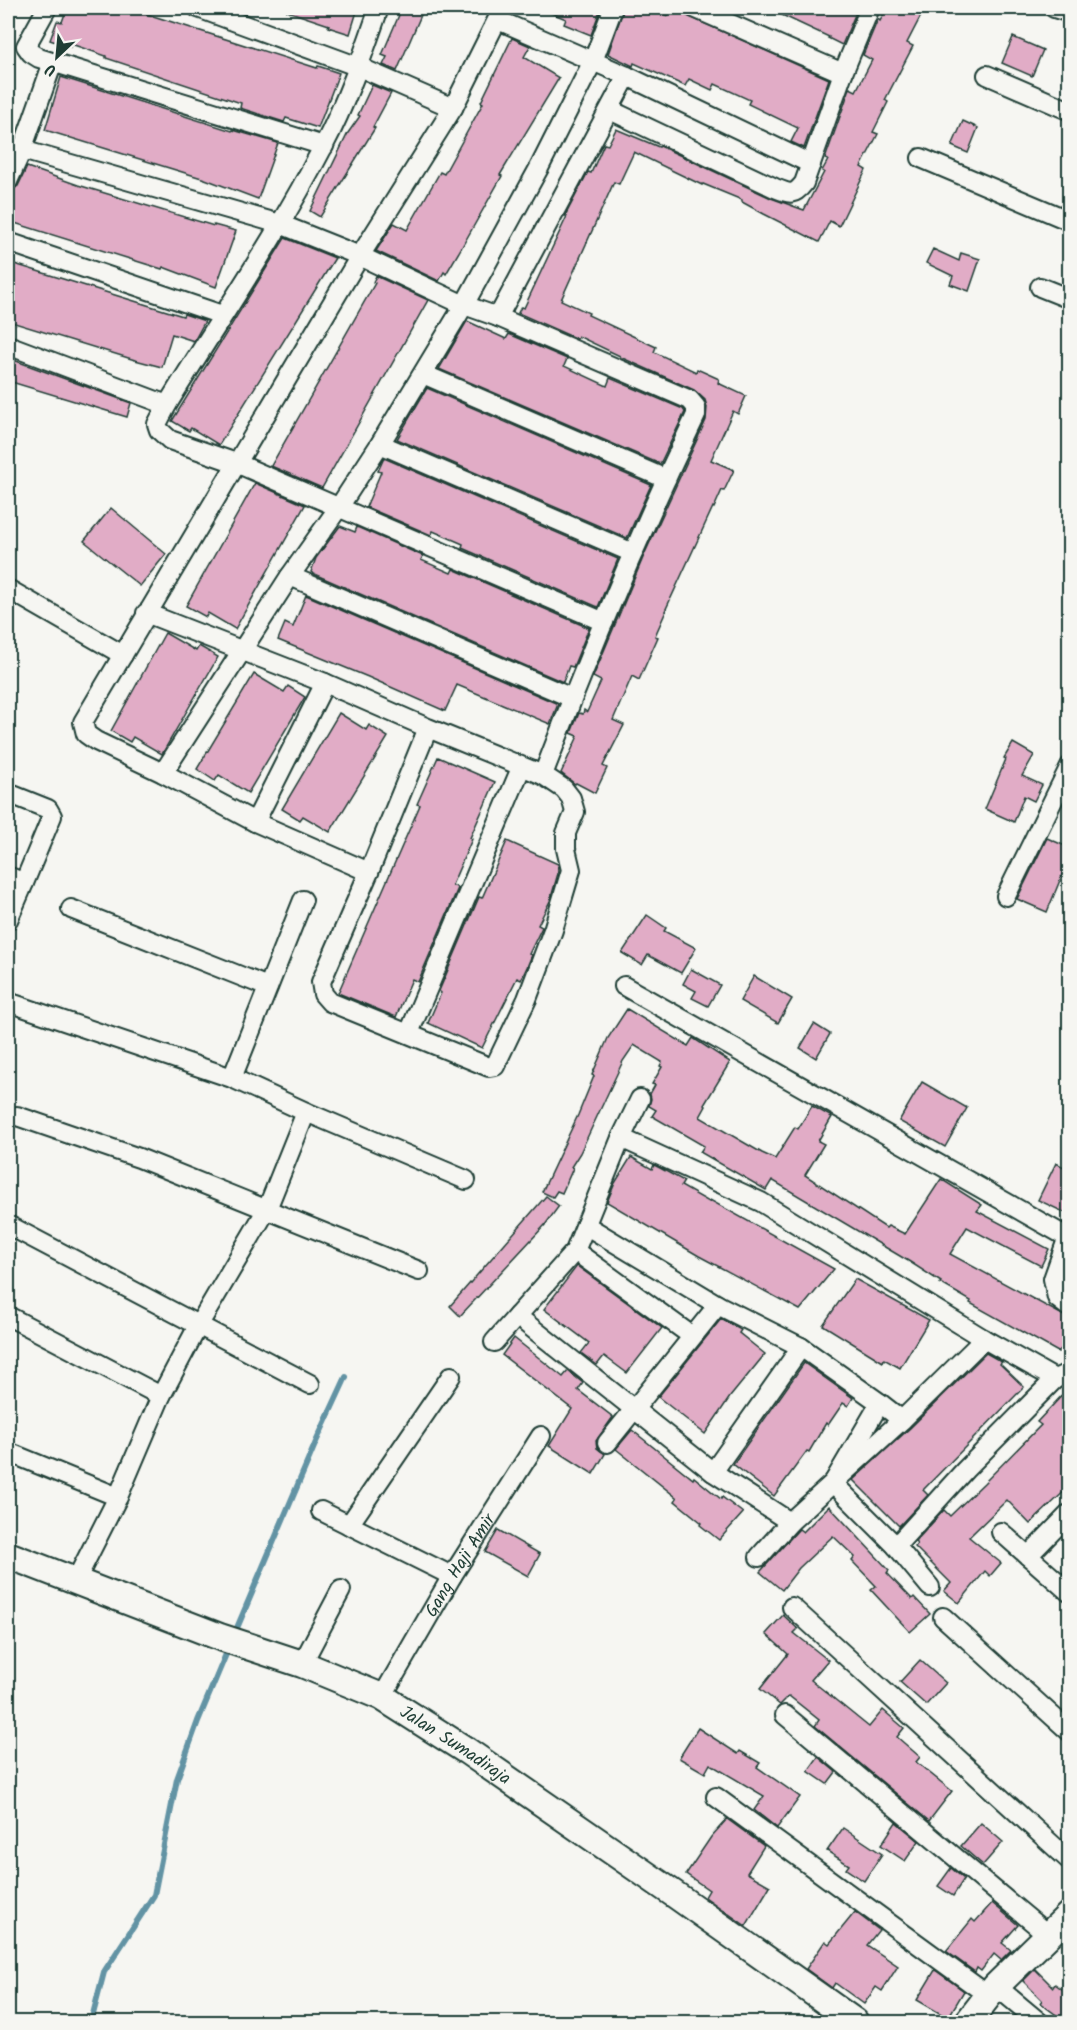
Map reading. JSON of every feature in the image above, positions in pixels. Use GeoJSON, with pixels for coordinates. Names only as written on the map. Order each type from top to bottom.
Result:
{"type":"FeatureCollection","features":[{"type":"Feature","properties":{"kind":"street"},"geometry":{"type":"LineString","coordinates":[[47,8],[26,46],[39,58],[324,146]]}},
{"type":"Feature","properties":{"kind":"street"},"geometry":{"type":"LineString","coordinates":[[198,8],[359,67],[453,108]]}},
{"type":"Feature","properties":{"kind":"street"},"geometry":{"type":"LineString","coordinates":[[379,8],[359,67],[324,146],[280,224],[167,405],[158,424],[159,430],[170,440],[236,463],[604,622]]}},
{"type":"Feature","properties":{"kind":"street"},"geometry":{"type":"LineString","coordinates":[[163,773],[290,576],[380,444],[464,305],[539,168],[593,61],[613,8]]}},
{"type":"Feature","properties":{"kind":"street"},"geometry":{"type":"LineString","coordinates":[[694,8],[843,73]]}},
{"type":"Feature","properties":{"kind":"street"},"geometry":{"type":"LineString","coordinates":[[610,110],[786,192],[798,192],[804,183],[843,73],[870,8]]}},
{"type":"Feature","properties":{"kind":"street"},"geometry":{"type":"LineString","coordinates":[[1054,8],[1070,14]]}},
{"type":"Feature","properties":{"kind":"street"},"geometry":{"type":"LineString","coordinates":[[369,872],[255,822],[163,773],[96,741],[86,734],[82,722],[360,256],[453,108],[501,14],[593,61],[811,164]]}},
{"type":"Feature","properties":{"kind":"street"},"geometry":{"type":"LineString","coordinates":[[8,181],[22,150],[53,62]]}},
{"type":"Feature","properties":{"kind":"street"},"geometry":{"type":"LineString","coordinates":[[987,75],[1070,111]]}},
{"type":"Feature","properties":{"kind":"street"},"geometry":{"type":"LineString","coordinates":[[498,317],[627,76]]}},
{"type":"Feature","properties":{"kind":"street"},"geometry":{"type":"LineString","coordinates":[[22,150],[280,224],[360,256],[464,305],[498,317],[690,400],[696,407],[696,415],[633,553],[572,698],[543,775]]}},
{"type":"Feature","properties":{"kind":"street"},"geometry":{"type":"LineString","coordinates":[[921,158],[1070,221]]}},
{"type":"Feature","properties":{"kind":"street"},"geometry":{"type":"LineString","coordinates":[[8,242],[222,315]]}},
{"type":"Feature","properties":{"kind":"street"},"geometry":{"type":"LineString","coordinates":[[1040,287],[1070,299]]}},
{"type":"Feature","properties":{"kind":"street"},"geometry":{"type":"LineString","coordinates":[[8,345],[167,405]]}},
{"type":"Feature","properties":{"kind":"street"},"geometry":{"type":"LineString","coordinates":[[423,374],[666,479]]}},
{"type":"Feature","properties":{"kind":"street"},"geometry":{"type":"LineString","coordinates":[[380,444],[633,553]]}},
{"type":"Feature","properties":{"kind":"street"},"geometry":{"type":"LineString","coordinates":[[290,576],[572,698]]}},
{"type":"Feature","properties":{"kind":"street"},"geometry":{"type":"LineString","coordinates":[[8,589],[123,655]]}},
{"type":"Feature","properties":{"kind":"street"},"geometry":{"type":"LineString","coordinates":[[146,613],[242,649],[325,683],[521,768],[543,775],[564,789],[571,798],[575,812],[566,833],[566,849],[571,870],[553,930],[527,999],[495,1066],[489,1067],[330,1002],[323,994],[321,982],[428,728]]}},
{"type":"Feature","properties":{"kind":"street"},"geometry":{"type":"LineString","coordinates":[[255,822],[325,683]]}},
{"type":"Feature","properties":{"kind":"street"},"geometry":{"type":"LineString","coordinates":[[1006,896],[1070,766]]}},
{"type":"Feature","properties":{"kind":"street"},"geometry":{"type":"LineString","coordinates":[[409,1033],[521,768]]}},
{"type":"Feature","properties":{"kind":"street"},"geometry":{"type":"LineString","coordinates":[[8,793],[48,809],[52,816],[16,879],[8,920]]}},
{"type":"Feature","properties":{"kind":"street"},"geometry":{"type":"LineString","coordinates":[[232,1078],[303,900]]}},
{"type":"Feature","properties":{"kind":"street"},"geometry":{"type":"LineString","coordinates":[[71,909],[268,987]]}},
{"type":"Feature","properties":{"kind":"street"},"geometry":{"type":"LineString","coordinates":[[624,986],[1068,1234],[1053,1279],[1057,1298],[1070,1308]]}},
{"type":"Feature","properties":{"kind":"street"},"geometry":{"type":"LineString","coordinates":[[8,1002],[232,1078],[306,1113],[466,1180]]}},
{"type":"Feature","properties":{"kind":"street"},"geometry":{"type":"LineString","coordinates":[[494,1342],[575,1251],[621,1138],[640,1099]]}},
{"type":"Feature","properties":{"kind":"street"},"geometry":{"type":"LineString","coordinates":[[76,1580],[118,1497],[161,1396],[198,1326],[267,1209],[306,1113]]}},
{"type":"Feature","properties":{"kind":"street"},"geometry":{"type":"LineString","coordinates":[[17,1116],[139,1158],[419,1271]]}},
{"type":"Feature","properties":{"kind":"street"},"geometry":{"type":"LineString","coordinates":[[621,1138],[761,1202],[984,1339],[1062,1376],[965,1470],[896,1546]]}},
{"type":"Feature","properties":{"kind":"street"},"geometry":{"type":"LineString","coordinates":[[8,1225],[310,1384]]}},
{"type":"Feature","properties":{"kind":"street"},"geometry":{"type":"LineString","coordinates":[[587,1226],[718,1305],[801,1347],[902,1420]]}},
{"type":"Feature","properties":{"kind":"street"},"geometry":{"type":"LineString","coordinates":[[575,1251],[692,1336]]}},
{"type":"Feature","properties":{"kind":"street"},"geometry":{"type":"LineString","coordinates":[[607,1443],[718,1305]]}},
{"type":"Feature","properties":{"kind":"street"},"geometry":{"type":"LineString","coordinates":[[8,1316],[161,1396]]}},
{"type":"Feature","properties":{"kind":"street"},"geometry":{"type":"LineString","coordinates":[[517,1316],[712,1472],[789,1522]]}},
{"type":"Feature","properties":{"kind":"street"},"geometry":{"type":"LineString","coordinates":[[759,1557],[789,1522],[902,1420],[984,1339]]}},
{"type":"Feature","properties":{"kind":"street"},"geometry":{"type":"LineString","coordinates":[[712,1472],[801,1347]]}},
{"type":"Feature","properties":{"kind":"street"},"geometry":{"type":"LineString","coordinates":[[350,1525],[451,1376]]}},
{"type":"Feature","properties":{"kind":"street"},"geometry":{"type":"LineString","coordinates":[[832,1483],[880,1402]]}},
{"type":"Feature","properties":{"kind":"street","name":"Gang Haji Amir"},"geometry":{"type":"LineString","coordinates":[[382,1697],[452,1576],[542,1436]]}},
{"type":"Feature","properties":{"kind":"street"},"geometry":{"type":"LineString","coordinates":[[8,1452],[118,1497]]}},
{"type":"Feature","properties":{"kind":"street"},"geometry":{"type":"LineString","coordinates":[[832,1483],[896,1546],[930,1587]]}},
{"type":"Feature","properties":{"kind":"street"},"geometry":{"type":"LineString","coordinates":[[321,1511],[452,1576]]}},
{"type":"Feature","properties":{"kind":"street"},"geometry":{"type":"LineString","coordinates":[[1028,1556],[1070,1513]]}},
{"type":"Feature","properties":{"kind":"street"},"geometry":{"type":"LineString","coordinates":[[1001,1532],[1070,1593]]}},
{"type":"Feature","properties":{"kind":"street","name":"Jalan Sumadiraja"},"geometry":{"type":"LineString","coordinates":[[8,1556],[232,1641],[302,1664],[382,1697],[467,1751],[855,2022]]}},
{"type":"Feature","properties":{"kind":"street"},"geometry":{"type":"LineString","coordinates":[[302,1664],[341,1590]]}},
{"type":"Feature","properties":{"kind":"street"},"geometry":{"type":"LineString","coordinates":[[792,1607],[926,1732],[1070,1861]]}},
{"type":"Feature","properties":{"kind":"street"},"geometry":{"type":"LineString","coordinates":[[943,1617],[1070,1732]]}},
{"type":"Feature","properties":{"kind":"street"},"geometry":{"type":"LineString","coordinates":[[785,1715],[1047,1934]]}},
{"type":"Feature","properties":{"kind":"street"},"geometry":{"type":"LineString","coordinates":[[716,1797],[1039,2022]]}},
{"type":"Feature","properties":{"kind":"street"},"geometry":{"type":"LineString","coordinates":[[969,2022],[992,1991],[1047,1934],[1070,1914]]}},
{"type":"Feature","properties":{"kind":"building"},"geometry":{"type":"Polygon","coordinates":[[[67,8],[134,8],[317,68],[318,66],[339,73],[318,128],[286,118],[284,122],[240,108],[241,103],[71,44],[70,47],[50,40],[57,21],[62,22],[67,8]]]}},
{"type":"Feature","properties":{"kind":"building"},"geometry":{"type":"Polygon","coordinates":[[[287,8],[358,8],[350,34],[287,11],[287,8]]]}},
{"type":"Feature","properties":{"kind":"building"},"geometry":{"type":"Polygon","coordinates":[[[402,8],[424,8],[397,71],[383,65],[387,57],[382,55],[402,8]]]}},
{"type":"Feature","properties":{"kind":"building"},"geometry":{"type":"Polygon","coordinates":[[[539,8],[601,8],[591,35],[564,24],[566,19],[539,8]]]}},
{"type":"Feature","properties":{"kind":"building"},"geometry":{"type":"Polygon","coordinates":[[[624,8],[650,8],[668,16],[672,9],[829,79],[804,148],[791,142],[798,128],[748,104],[750,100],[715,84],[712,90],[689,79],[685,86],[608,54],[624,8]]]}},
{"type":"Feature","properties":{"kind":"building"},"geometry":{"type":"Polygon","coordinates":[[[767,8],[852,8],[857,10],[842,45],[767,8]]]}},
{"type":"Feature","properties":{"kind":"building"},"geometry":{"type":"Polygon","coordinates":[[[887,8],[925,8],[907,43],[913,46],[885,100],[888,102],[873,132],[878,134],[861,167],[866,170],[839,226],[830,221],[819,242],[742,200],[702,185],[634,152],[619,184],[614,182],[561,300],[656,347],[654,352],[696,372],[697,369],[719,379],[718,383],[746,396],[738,414],[733,411],[711,460],[734,470],[713,507],[665,611],[655,636],[658,637],[639,680],[632,676],[613,720],[624,725],[603,766],[607,768],[595,793],[575,784],[561,773],[578,736],[571,733],[579,713],[583,714],[584,710],[587,712],[601,681],[593,677],[645,553],[706,420],[707,407],[705,400],[694,390],[578,336],[577,339],[518,313],[521,307],[524,308],[567,216],[565,216],[588,172],[591,173],[604,144],[608,145],[616,129],[660,146],[771,198],[804,210],[824,172],[822,171],[828,160],[825,159],[850,88],[856,91],[872,60],[863,55],[878,19],[880,21],[887,8]]]}},
{"type":"Feature","properties":{"kind":"building"},"geometry":{"type":"Polygon","coordinates":[[[1013,37],[1043,50],[1032,76],[1002,63],[1013,37]]]}},
{"type":"Feature","properties":{"kind":"building"},"geometry":{"type":"Polygon","coordinates":[[[512,38],[530,46],[524,57],[559,78],[500,175],[502,176],[446,274],[444,272],[439,281],[376,251],[394,223],[407,230],[440,172],[444,174],[483,103],[481,102],[512,38]]]}},
{"type":"Feature","properties":{"kind":"building"},"geometry":{"type":"Polygon","coordinates":[[[61,77],[232,131],[278,143],[258,199],[205,179],[45,130],[61,77]]]}},
{"type":"Feature","properties":{"kind":"building"},"geometry":{"type":"Polygon","coordinates":[[[372,85],[391,93],[373,127],[375,128],[320,217],[310,211],[348,133],[360,116],[358,115],[372,85]]]}},
{"type":"Feature","properties":{"kind":"building"},"geometry":{"type":"Polygon","coordinates":[[[963,121],[978,128],[968,153],[952,146],[963,121]]]}},
{"type":"Feature","properties":{"kind":"building"},"geometry":{"type":"Polygon","coordinates":[[[27,167],[78,185],[236,231],[216,287],[163,267],[162,269],[8,221],[11,191],[18,186],[27,167]]]}},
{"type":"Feature","properties":{"kind":"building"},"geometry":{"type":"Polygon","coordinates":[[[285,238],[335,258],[219,445],[191,428],[189,431],[172,421],[285,238]]]}},
{"type":"Feature","properties":{"kind":"building"},"geometry":{"type":"Polygon","coordinates":[[[933,249],[959,261],[961,253],[980,259],[969,291],[950,284],[953,276],[926,263],[933,249]]]}},
{"type":"Feature","properties":{"kind":"building"},"geometry":{"type":"Polygon","coordinates":[[[8,262],[205,321],[194,341],[172,334],[162,367],[135,360],[8,321],[8,262]]]}},
{"type":"Feature","properties":{"kind":"building"},"geometry":{"type":"Polygon","coordinates":[[[376,276],[428,300],[322,488],[271,466],[375,283],[373,282],[376,276]]]}},
{"type":"Feature","properties":{"kind":"building"},"geometry":{"type":"Polygon","coordinates":[[[467,321],[506,339],[509,334],[567,359],[564,366],[607,386],[610,378],[683,409],[685,412],[660,464],[439,369],[467,321]]]}},
{"type":"Feature","properties":{"kind":"building"},"geometry":{"type":"Polygon","coordinates":[[[8,358],[131,403],[127,417],[8,381],[8,358]]]}},
{"type":"Feature","properties":{"kind":"building"},"geometry":{"type":"Polygon","coordinates":[[[427,388],[651,485],[627,538],[397,439],[427,388]]]}},
{"type":"Feature","properties":{"kind":"building"},"geometry":{"type":"Polygon","coordinates":[[[384,458],[618,559],[598,607],[462,548],[463,544],[433,531],[431,535],[366,507],[381,472],[378,471],[384,458]]]}},
{"type":"Feature","properties":{"kind":"building"},"geometry":{"type":"Polygon","coordinates":[[[255,483],[305,505],[235,629],[208,613],[206,617],[186,606],[255,483]]]}},
{"type":"Feature","properties":{"kind":"building"},"geometry":{"type":"Polygon","coordinates":[[[111,508],[166,554],[140,586],[84,541],[111,508]]]}},
{"type":"Feature","properties":{"kind":"building"},"geometry":{"type":"Polygon","coordinates":[[[340,526],[355,532],[357,527],[423,556],[421,560],[451,573],[453,569],[589,628],[573,667],[569,666],[563,682],[314,574],[311,572],[316,558],[340,526]]]}},
{"type":"Feature","properties":{"kind":"building"},"geometry":{"type":"Polygon","coordinates":[[[306,595],[558,704],[550,724],[457,685],[445,711],[278,640],[285,623],[293,627],[306,595]]]}},
{"type":"Feature","properties":{"kind":"building"},"geometry":{"type":"Polygon","coordinates":[[[165,633],[196,651],[199,646],[218,657],[162,754],[133,737],[130,742],[111,731],[165,633]]]}},
{"type":"Feature","properties":{"kind":"building"},"geometry":{"type":"Polygon","coordinates":[[[254,674],[284,692],[288,686],[305,697],[248,793],[219,775],[215,781],[197,769],[254,674]]]}},
{"type":"Feature","properties":{"kind":"building"},"geometry":{"type":"Polygon","coordinates":[[[339,713],[366,730],[369,725],[388,737],[330,832],[303,816],[300,820],[282,809],[339,713]]]}},
{"type":"Feature","properties":{"kind":"building"},"geometry":{"type":"Polygon","coordinates":[[[1013,743],[1034,755],[1022,776],[1042,785],[1034,801],[1024,796],[1014,822],[985,809],[1006,759],[1004,758],[1013,743]]]}},
{"type":"Feature","properties":{"kind":"building"},"geometry":{"type":"Polygon","coordinates":[[[438,757],[495,782],[452,885],[458,888],[418,982],[412,979],[396,1017],[338,993],[420,805],[417,804],[438,757]]]}},
{"type":"Feature","properties":{"kind":"building"},"geometry":{"type":"Polygon","coordinates":[[[1047,838],[1070,848],[1070,871],[1065,868],[1047,912],[1017,899],[1047,838]]]}},
{"type":"Feature","properties":{"kind":"building"},"geometry":{"type":"Polygon","coordinates":[[[507,841],[558,864],[559,870],[550,901],[538,925],[542,927],[529,954],[532,955],[527,967],[521,980],[517,978],[482,1048],[428,1023],[441,993],[439,991],[479,897],[482,898],[507,841]]]}},
{"type":"Feature","properties":{"kind":"building"},"geometry":{"type":"Polygon","coordinates":[[[647,915],[666,928],[664,931],[696,948],[681,973],[648,955],[642,965],[622,953],[647,915]]]}},
{"type":"Feature","properties":{"kind":"building"},"geometry":{"type":"Polygon","coordinates":[[[691,969],[720,985],[708,1006],[692,998],[696,991],[683,984],[691,969]]]}},
{"type":"Feature","properties":{"kind":"building"},"geometry":{"type":"Polygon","coordinates":[[[754,976],[792,999],[778,1023],[740,1001],[754,976]]]}},
{"type":"Feature","properties":{"kind":"building"},"geometry":{"type":"Polygon","coordinates":[[[627,1009],[688,1046],[693,1038],[730,1062],[704,1105],[706,1106],[700,1117],[762,1153],[775,1159],[795,1127],[798,1129],[812,1106],[832,1117],[818,1141],[824,1144],[805,1175],[886,1228],[888,1226],[905,1234],[941,1179],[982,1205],[977,1211],[1049,1249],[1041,1266],[967,1227],[950,1254],[1070,1319],[1070,1337],[1065,1345],[1058,1352],[970,1303],[971,1301],[910,1262],[772,1180],[766,1190],[700,1152],[704,1146],[652,1116],[656,1110],[649,1106],[650,1094],[662,1062],[634,1045],[623,1061],[580,1153],[571,1167],[573,1168],[562,1193],[557,1191],[553,1197],[542,1192],[578,1115],[608,1038],[627,1009]]]}},
{"type":"Feature","properties":{"kind":"building"},"geometry":{"type":"Polygon","coordinates":[[[814,1024],[830,1034],[816,1058],[800,1048],[814,1024]]]}},
{"type":"Feature","properties":{"kind":"building"},"geometry":{"type":"Polygon","coordinates":[[[922,1082],[967,1108],[945,1147],[899,1121],[922,1082]]]}},
{"type":"Feature","properties":{"kind":"building"},"geometry":{"type":"Polygon","coordinates":[[[631,1157],[652,1169],[654,1165],[684,1181],[681,1186],[834,1269],[800,1310],[699,1256],[607,1202],[615,1183],[631,1157]]]}},
{"type":"Feature","properties":{"kind":"building"},"geometry":{"type":"Polygon","coordinates":[[[1056,1163],[1070,1170],[1070,1215],[1038,1200],[1056,1163]]]}},
{"type":"Feature","properties":{"kind":"building"},"geometry":{"type":"Polygon","coordinates":[[[546,1196],[559,1206],[545,1225],[460,1316],[450,1306],[546,1196]]]}},
{"type":"Feature","properties":{"kind":"building"},"geometry":{"type":"Polygon","coordinates":[[[577,1266],[662,1328],[627,1373],[604,1356],[597,1365],[581,1353],[589,1343],[544,1309],[577,1266]]]}},
{"type":"Feature","properties":{"kind":"building"},"geometry":{"type":"Polygon","coordinates":[[[855,1279],[929,1320],[900,1368],[884,1359],[883,1362],[823,1325],[855,1279]]]}},
{"type":"Feature","properties":{"kind":"building"},"geometry":{"type":"Polygon","coordinates":[[[721,1319],[741,1330],[739,1333],[765,1354],[730,1397],[705,1434],[658,1397],[721,1319]]]}},
{"type":"Feature","properties":{"kind":"building"},"geometry":{"type":"Polygon","coordinates":[[[514,1338],[563,1377],[568,1371],[583,1383],[578,1390],[613,1417],[596,1441],[597,1448],[605,1454],[593,1474],[549,1446],[572,1409],[502,1355],[514,1338]]]}},
{"type":"Feature","properties":{"kind":"building"},"geometry":{"type":"Polygon","coordinates":[[[986,1353],[1002,1362],[1000,1364],[1024,1387],[923,1490],[928,1495],[899,1526],[853,1480],[986,1353]]]}},
{"type":"Feature","properties":{"kind":"building"},"geometry":{"type":"Polygon","coordinates":[[[804,1363],[853,1398],[848,1406],[843,1403],[828,1425],[826,1423],[809,1452],[807,1451],[774,1496],[733,1464],[804,1363]]]}},
{"type":"Feature","properties":{"kind":"building"},"geometry":{"type":"Polygon","coordinates":[[[1070,1387],[1070,1486],[1030,1524],[1007,1500],[969,1537],[1001,1563],[990,1576],[985,1571],[959,1603],[944,1591],[951,1583],[915,1547],[917,1544],[915,1542],[944,1510],[950,1516],[984,1483],[1041,1425],[1037,1422],[1070,1387]]]}},
{"type":"Feature","properties":{"kind":"building"},"geometry":{"type":"Polygon","coordinates":[[[632,1430],[693,1479],[694,1477],[743,1513],[719,1540],[675,1501],[677,1498],[616,1449],[632,1430]]]}},
{"type":"Feature","properties":{"kind":"building"},"geometry":{"type":"Polygon","coordinates":[[[829,1506],[889,1570],[887,1573],[930,1614],[910,1632],[871,1590],[876,1586],[852,1561],[855,1557],[833,1536],[799,1568],[782,1590],[760,1572],[799,1529],[803,1532],[829,1506]]]}},
{"type":"Feature","properties":{"kind":"building"},"geometry":{"type":"Polygon","coordinates":[[[498,1530],[540,1554],[528,1576],[485,1552],[498,1530]]]}},
{"type":"Feature","properties":{"kind":"building"},"geometry":{"type":"Polygon","coordinates":[[[783,1615],[798,1629],[794,1633],[828,1660],[811,1680],[869,1727],[883,1710],[904,1728],[897,1737],[920,1757],[916,1762],[952,1791],[929,1821],[815,1726],[819,1720],[789,1696],[780,1705],[760,1689],[788,1654],[766,1634],[783,1615]]]}},
{"type":"Feature","properties":{"kind":"building"},"geometry":{"type":"Polygon","coordinates":[[[920,1660],[946,1683],[926,1705],[900,1682],[920,1660]]]}},
{"type":"Feature","properties":{"kind":"building"},"geometry":{"type":"Polygon","coordinates":[[[698,1728],[738,1754],[740,1751],[760,1763],[757,1767],[800,1797],[777,1828],[754,1810],[764,1796],[710,1764],[705,1773],[679,1758],[698,1728]]]}},
{"type":"Feature","properties":{"kind":"building"},"geometry":{"type":"Polygon","coordinates":[[[818,1757],[836,1772],[827,1784],[808,1771],[818,1757]]]}},
{"type":"Feature","properties":{"kind":"building"},"geometry":{"type":"Polygon","coordinates":[[[727,1819],[764,1846],[747,1873],[770,1886],[746,1926],[705,1897],[709,1890],[686,1874],[711,1837],[727,1819]]]}},
{"type":"Feature","properties":{"kind":"building"},"geometry":{"type":"Polygon","coordinates":[[[896,1822],[919,1841],[905,1861],[881,1845],[896,1822]]]}},
{"type":"Feature","properties":{"kind":"building"},"geometry":{"type":"Polygon","coordinates":[[[981,1823],[1003,1842],[983,1865],[961,1846],[981,1823]]]}},
{"type":"Feature","properties":{"kind":"building"},"geometry":{"type":"Polygon","coordinates":[[[843,1828],[882,1854],[864,1881],[846,1869],[849,1865],[827,1851],[843,1828]]]}},
{"type":"Feature","properties":{"kind":"building"},"geometry":{"type":"Polygon","coordinates":[[[951,1868],[964,1879],[953,1896],[938,1886],[951,1868]]]}},
{"type":"Feature","properties":{"kind":"building"},"geometry":{"type":"Polygon","coordinates":[[[992,1903],[1018,1925],[1002,1943],[1011,1950],[1001,1960],[994,1954],[981,1971],[977,1968],[975,1972],[946,1951],[972,1919],[975,1922],[992,1903]]]}},
{"type":"Feature","properties":{"kind":"building"},"geometry":{"type":"Polygon","coordinates":[[[855,1912],[879,1930],[867,1945],[898,1966],[882,1991],[876,1987],[864,2004],[835,1983],[832,1988],[806,1969],[825,1941],[829,1944],[855,1912]]]}},
{"type":"Feature","properties":{"kind":"building"},"geometry":{"type":"Polygon","coordinates":[[[1035,1969],[1053,1987],[1055,1984],[1070,1995],[1070,2022],[1066,2022],[1040,2003],[1042,2000],[1023,1981],[1035,1969]]]}},
{"type":"Feature","properties":{"kind":"building"},"geometry":{"type":"Polygon","coordinates":[[[935,1970],[964,1991],[948,2018],[917,2000],[935,1970]]]}},
{"type":"Feature","properties":{"kind":"waterway"},"geometry":{"type":"LineString","coordinates":[[234,1635],[346,1377]]}},
{"type":"Feature","properties":{"kind":"waterway"},"geometry":{"type":"LineString","coordinates":[[91,2022],[104,1972],[154,1895],[177,1779],[229,1647]]}}]}
